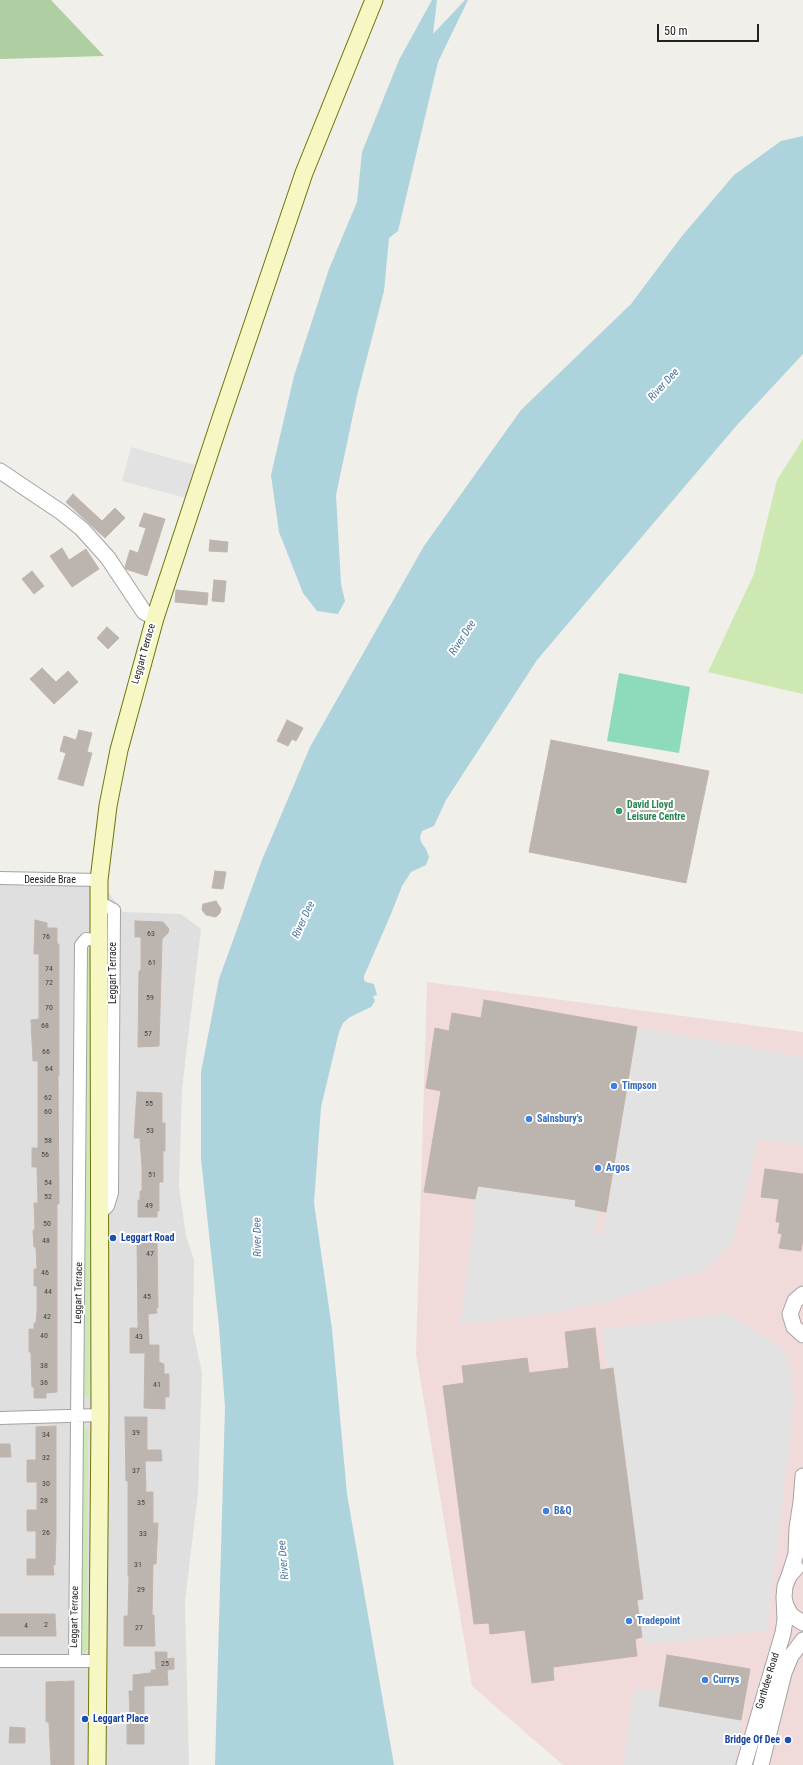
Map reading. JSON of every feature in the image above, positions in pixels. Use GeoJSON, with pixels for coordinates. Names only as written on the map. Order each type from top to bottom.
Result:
{"type":"FeatureCollection","features":[{"type":"Feature","properties":{"kind":"main road","name":"Leggart Terrace"},"geometry":{"type":"LineString","coordinates":[[97,1765],[100,1415],[98,1216],[99,880],[108,806],[119,750],[154,618],[304,173],[374,0]]}},
{"type":"Feature","properties":{"kind":"street"},"geometry":{"type":"LineString","coordinates":[[0,470],[61,512],[82,529],[108,558],[144,612],[154,618]]}},
{"type":"Feature","properties":{"kind":"street","name":"Deeside Brae"},"geometry":{"type":"LineString","coordinates":[[0,878],[99,880]]}},
{"type":"Feature","properties":{"kind":"street","name":"Leggart Terrace"},"geometry":{"type":"LineString","coordinates":[[98,1216],[108,1206],[112,1193],[114,910],[99,902]]}},
{"type":"Feature","properties":{"kind":"street","name":"Leggart Terrace"},"geometry":{"type":"LineString","coordinates":[[75,1662],[82,945],[86,939],[99,940]]}},
{"type":"Feature","properties":{"kind":"street"},"geometry":{"type":"LineString","coordinates":[[803,1294],[795,1301],[790,1314],[798,1331],[803,1347]]}},
{"type":"Feature","properties":{"kind":"street"},"geometry":{"type":"LineString","coordinates":[[0,1418],[100,1415]]}},
{"type":"Feature","properties":{"kind":"street"},"geometry":{"type":"LineString","coordinates":[[789,1576],[796,1554],[797,1528],[802,1506],[803,1476]]}},
{"type":"Feature","properties":{"kind":"street"},"geometry":{"type":"LineString","coordinates":[[789,1576],[796,1568],[803,1565]]}},
{"type":"Feature","properties":{"kind":"street","name":"Garthdee Road"},"geometry":{"type":"LineString","coordinates":[[744,1765],[783,1633],[785,1620],[785,1586],[789,1576]]}},
{"type":"Feature","properties":{"kind":"street"},"geometry":{"type":"LineString","coordinates":[[784,1596],[786,1606],[791,1615],[803,1623]]}},
{"type":"Feature","properties":{"kind":"street","name":"Garthdee Road"},"geometry":{"type":"LineString","coordinates":[[761,1765],[784,1673],[790,1656],[803,1640]]}},
{"type":"Feature","properties":{"kind":"street"},"geometry":{"type":"LineString","coordinates":[[0,1661],[98,1661]]}},
{"type":"Feature","properties":{"kind":"shaded area"},"geometry":{"type":"Polygon","coordinates":[[[131,447],[195,465],[186,498],[122,481],[131,447]]]}},
{"type":"Feature","properties":{"kind":"shaded area"},"geometry":{"type":"Polygon","coordinates":[[[0,878],[99,880],[123,912],[181,914],[201,929],[182,1089],[179,1186],[186,1236],[194,1260],[193,1330],[202,1373],[198,1493],[185,1601],[189,1765],[0,1765],[0,878]]]}},
{"type":"Feature","properties":{"kind":"shaded area"},"geometry":{"type":"Polygon","coordinates":[[[427,982],[803,1032],[803,1765],[563,1765],[472,1686],[416,1354],[427,982]]]}},
{"type":"Feature","properties":{"kind":"shaded area"},"geometry":{"type":"Polygon","coordinates":[[[637,1027],[803,1057],[803,1145],[759,1138],[733,1242],[714,1259],[709,1269],[615,1299],[551,1314],[459,1324],[467,1280],[475,1199],[478,1186],[576,1200],[575,1206],[598,1210],[594,1233],[603,1234],[637,1027]]]}},
{"type":"Feature","properties":{"kind":"shaded area"},"geometry":{"type":"Polygon","coordinates":[[[728,1313],[778,1346],[787,1357],[792,1371],[793,1411],[767,1631],[644,1645],[602,1329],[728,1313]]]}},
{"type":"Feature","properties":{"kind":"shaded area"},"geometry":{"type":"Polygon","coordinates":[[[635,1687],[661,1691],[659,1706],[741,1720],[735,1765],[623,1765],[635,1687]]]}},
{"type":"Feature","properties":{"kind":"green space"},"geometry":{"type":"Polygon","coordinates":[[[0,0],[51,0],[104,56],[0,59],[0,0]]]}},
{"type":"Feature","properties":{"kind":"green space"},"geometry":{"type":"Polygon","coordinates":[[[803,439],[803,694],[708,672],[754,574],[777,480],[803,439]]]}},
{"type":"Feature","properties":{"kind":"green space"},"geometry":{"type":"Polygon","coordinates":[[[619,673],[690,687],[679,753],[607,741],[619,673]]]}},
{"type":"Feature","properties":{"kind":"green space"},"geometry":{"type":"Polygon","coordinates":[[[88,950],[91,950],[91,952],[89,1395],[87,1398],[84,1396],[88,950]]]}},
{"type":"Feature","properties":{"kind":"green space"},"geometry":{"type":"Polygon","coordinates":[[[85,1427],[88,1430],[87,1650],[84,1653],[81,1650],[82,1430],[85,1427]]]}},
{"type":"Feature","properties":{"kind":"water"},"geometry":{"type":"Polygon","coordinates":[[[432,0],[437,0],[433,34],[465,0],[468,0],[438,62],[398,231],[389,238],[384,291],[357,396],[336,495],[341,584],[345,601],[338,614],[317,611],[303,593],[279,532],[271,475],[294,376],[329,269],[357,202],[362,152],[399,60],[432,0]]]}},
{"type":"Feature","properties":{"kind":"water","name":"River Dee"},"geometry":{"type":"Polygon","coordinates":[[[803,136],[803,354],[737,425],[537,660],[446,800],[434,826],[422,831],[420,837],[421,842],[429,857],[426,865],[411,872],[402,886],[364,976],[364,980],[366,982],[374,984],[377,995],[373,996],[375,1001],[371,1007],[350,1017],[343,1023],[339,1032],[321,1107],[314,1203],[332,1329],[347,1494],[394,1765],[215,1765],[225,1407],[219,1327],[201,1159],[201,1072],[219,979],[262,860],[310,747],[424,546],[521,410],[631,304],[682,236],[734,175],[781,141],[803,136]]]}},
{"type":"Feature","properties":{"kind":"building"},"geometry":{"type":"Polygon","coordinates":[[[73,494],[102,521],[115,508],[125,518],[105,538],[66,502],[73,494]]]}},
{"type":"Feature","properties":{"kind":"building"},"geometry":{"type":"Polygon","coordinates":[[[144,513],[165,519],[147,576],[126,569],[125,567],[130,550],[138,553],[146,528],[139,526],[144,513]]]}},
{"type":"Feature","properties":{"kind":"building"},"geometry":{"type":"Polygon","coordinates":[[[210,540],[228,542],[227,552],[209,551],[210,540]]]}},
{"type":"Feature","properties":{"kind":"building"},"geometry":{"type":"Polygon","coordinates":[[[62,548],[69,560],[86,549],[99,569],[72,587],[50,556],[62,548]]]}},
{"type":"Feature","properties":{"kind":"building"},"geometry":{"type":"Polygon","coordinates":[[[32,571],[44,586],[34,594],[22,579],[32,571]]]}},
{"type":"Feature","properties":{"kind":"building"},"geometry":{"type":"Polygon","coordinates":[[[214,580],[226,581],[224,602],[212,601],[214,580]]]}},
{"type":"Feature","properties":{"kind":"building"},"geometry":{"type":"Polygon","coordinates":[[[176,590],[208,593],[207,605],[175,602],[176,590]]]}},
{"type":"Feature","properties":{"kind":"building"},"geometry":{"type":"Polygon","coordinates":[[[107,627],[119,638],[108,649],[97,638],[107,627]]]}},
{"type":"Feature","properties":{"kind":"building"},"geometry":{"type":"Polygon","coordinates":[[[42,668],[56,682],[68,671],[78,682],[54,704],[30,679],[42,668]]]}},
{"type":"Feature","properties":{"kind":"building"},"geometry":{"type":"Polygon","coordinates":[[[287,720],[303,728],[296,741],[292,739],[288,746],[277,741],[287,720]]]}},
{"type":"Feature","properties":{"kind":"building"},"geometry":{"type":"Polygon","coordinates":[[[79,730],[92,733],[87,752],[92,753],[83,786],[58,779],[66,753],[60,751],[64,736],[76,740],[79,730]]]}},
{"type":"Feature","properties":{"kind":"building","name":"David Lloyd Leisure Centre"},"geometry":{"type":"Polygon","coordinates":[[[551,740],[709,771],[686,883],[529,852],[551,740]]]}},
{"type":"Feature","properties":{"kind":"building"},"geometry":{"type":"Polygon","coordinates":[[[215,871],[226,872],[223,889],[212,888],[215,871]]]}},
{"type":"Feature","properties":{"kind":"building"},"geometry":{"type":"Polygon","coordinates":[[[216,901],[221,909],[220,913],[216,917],[206,915],[202,910],[203,904],[216,901]]]}},
{"type":"Feature","properties":{"kind":"building"},"geometry":{"type":"Polygon","coordinates":[[[35,920],[47,923],[47,928],[57,928],[57,944],[59,944],[57,1392],[46,1393],[46,1398],[34,1398],[34,1387],[32,1387],[31,1352],[29,1352],[29,1329],[34,1329],[37,1310],[37,1286],[34,1286],[34,1269],[37,1269],[36,1247],[34,1247],[33,1230],[35,1230],[34,1203],[38,1203],[37,1167],[32,1167],[32,1148],[38,1148],[38,1061],[33,1061],[31,1020],[39,1019],[39,954],[34,954],[35,920]]]}},
{"type":"Feature","properties":{"kind":"building"},"geometry":{"type":"Polygon","coordinates":[[[135,921],[163,922],[169,929],[168,933],[162,939],[159,1046],[138,1047],[141,937],[135,937],[135,921]]]}},
{"type":"Feature","properties":{"kind":"building","name":"Sainsbury's"},"geometry":{"type":"Polygon","coordinates":[[[484,1000],[637,1027],[606,1212],[575,1206],[576,1200],[478,1186],[475,1199],[424,1192],[441,1091],[426,1088],[435,1028],[449,1031],[452,1013],[481,1018],[484,1000]]]}},
{"type":"Feature","properties":{"kind":"building"},"geometry":{"type":"Polygon","coordinates":[[[137,1092],[162,1093],[162,1123],[165,1123],[165,1151],[163,1151],[163,1182],[159,1182],[159,1211],[157,1211],[157,1217],[138,1217],[138,1200],[140,1200],[140,1191],[142,1191],[142,1168],[140,1138],[134,1138],[137,1092]]]}},
{"type":"Feature","properties":{"kind":"building"},"geometry":{"type":"Polygon","coordinates":[[[765,1169],[803,1174],[803,1239],[801,1251],[779,1248],[782,1234],[778,1233],[780,1222],[776,1222],[779,1199],[761,1197],[765,1169]]]}},
{"type":"Feature","properties":{"kind":"building"},"geometry":{"type":"Polygon","coordinates":[[[157,1240],[158,1308],[156,1308],[157,1313],[148,1314],[149,1345],[159,1345],[159,1362],[164,1364],[164,1374],[169,1374],[169,1397],[165,1397],[165,1409],[144,1408],[145,1353],[130,1353],[130,1328],[138,1328],[137,1241],[157,1240]]]}},
{"type":"Feature","properties":{"kind":"building","name":"B&Q"},"geometry":{"type":"Polygon","coordinates":[[[595,1328],[600,1370],[613,1368],[643,1599],[637,1600],[642,1637],[635,1639],[637,1656],[553,1667],[554,1680],[532,1683],[525,1630],[490,1634],[489,1623],[474,1624],[443,1386],[464,1383],[462,1366],[527,1358],[529,1373],[569,1368],[565,1332],[595,1328]]]}},
{"type":"Feature","properties":{"kind":"building"},"geometry":{"type":"Polygon","coordinates":[[[125,1417],[147,1417],[147,1450],[161,1450],[162,1461],[145,1461],[146,1492],[153,1492],[153,1523],[158,1523],[156,1564],[153,1564],[152,1615],[154,1615],[155,1646],[124,1646],[124,1616],[128,1616],[129,1576],[128,1481],[126,1481],[125,1417]]]}},
{"type":"Feature","properties":{"kind":"building"},"geometry":{"type":"Polygon","coordinates":[[[56,1426],[56,1535],[55,1565],[53,1565],[54,1575],[27,1575],[27,1559],[36,1559],[36,1531],[27,1531],[27,1510],[37,1510],[37,1482],[27,1482],[27,1460],[36,1460],[36,1427],[56,1426]]]}},
{"type":"Feature","properties":{"kind":"building"},"geometry":{"type":"Polygon","coordinates":[[[0,1444],[10,1444],[11,1457],[0,1457],[0,1444]]]}},
{"type":"Feature","properties":{"kind":"building"},"geometry":{"type":"Polygon","coordinates":[[[0,1614],[55,1614],[56,1636],[0,1636],[0,1614]]]}},
{"type":"Feature","properties":{"kind":"building"},"geometry":{"type":"Polygon","coordinates":[[[155,1652],[167,1652],[167,1659],[174,1658],[174,1669],[167,1670],[168,1685],[144,1686],[144,1744],[127,1744],[127,1716],[130,1716],[129,1691],[133,1691],[133,1675],[151,1673],[151,1670],[156,1670],[155,1652]]]}},
{"type":"Feature","properties":{"kind":"building","name":"Currys"},"geometry":{"type":"Polygon","coordinates":[[[667,1655],[750,1669],[741,1720],[659,1706],[667,1655]]]}},
{"type":"Feature","properties":{"kind":"building"},"geometry":{"type":"Polygon","coordinates":[[[74,1681],[74,1765],[51,1765],[49,1722],[46,1722],[46,1682],[74,1681]]]}},
{"type":"Feature","properties":{"kind":"building"},"geometry":{"type":"Polygon","coordinates":[[[10,1727],[25,1728],[25,1743],[9,1743],[10,1727]]]}},
{"type":"Feature","properties":{"kind":"place","name":"David Lloyd Leisure Centre"},"geometry":{"type":"Point","coordinates":[619,811]}},
{"type":"Feature","properties":{"kind":"place","name":"Timpson"},"geometry":{"type":"Point","coordinates":[614,1086]}},
{"type":"Feature","properties":{"kind":"place","name":"Sainsbury's"},"geometry":{"type":"Point","coordinates":[529,1119]}},
{"type":"Feature","properties":{"kind":"place","name":"Argos"},"geometry":{"type":"Point","coordinates":[598,1168]}},
{"type":"Feature","properties":{"kind":"place","name":"Leggart Road"},"geometry":{"type":"Point","coordinates":[113,1238]}},
{"type":"Feature","properties":{"kind":"place","name":"B&Q"},"geometry":{"type":"Point","coordinates":[546,1511]}},
{"type":"Feature","properties":{"kind":"place","name":"Tradepoint"},"geometry":{"type":"Point","coordinates":[629,1621]}},
{"type":"Feature","properties":{"kind":"place","name":"Currys"},"geometry":{"type":"Point","coordinates":[705,1680]}},
{"type":"Feature","properties":{"kind":"place","name":"Leggart Place"},"geometry":{"type":"Point","coordinates":[85,1719]}},
{"type":"Feature","properties":{"kind":"place","name":"Bridge Of Dee"},"geometry":{"type":"Point","coordinates":[788,1740]}}]}
